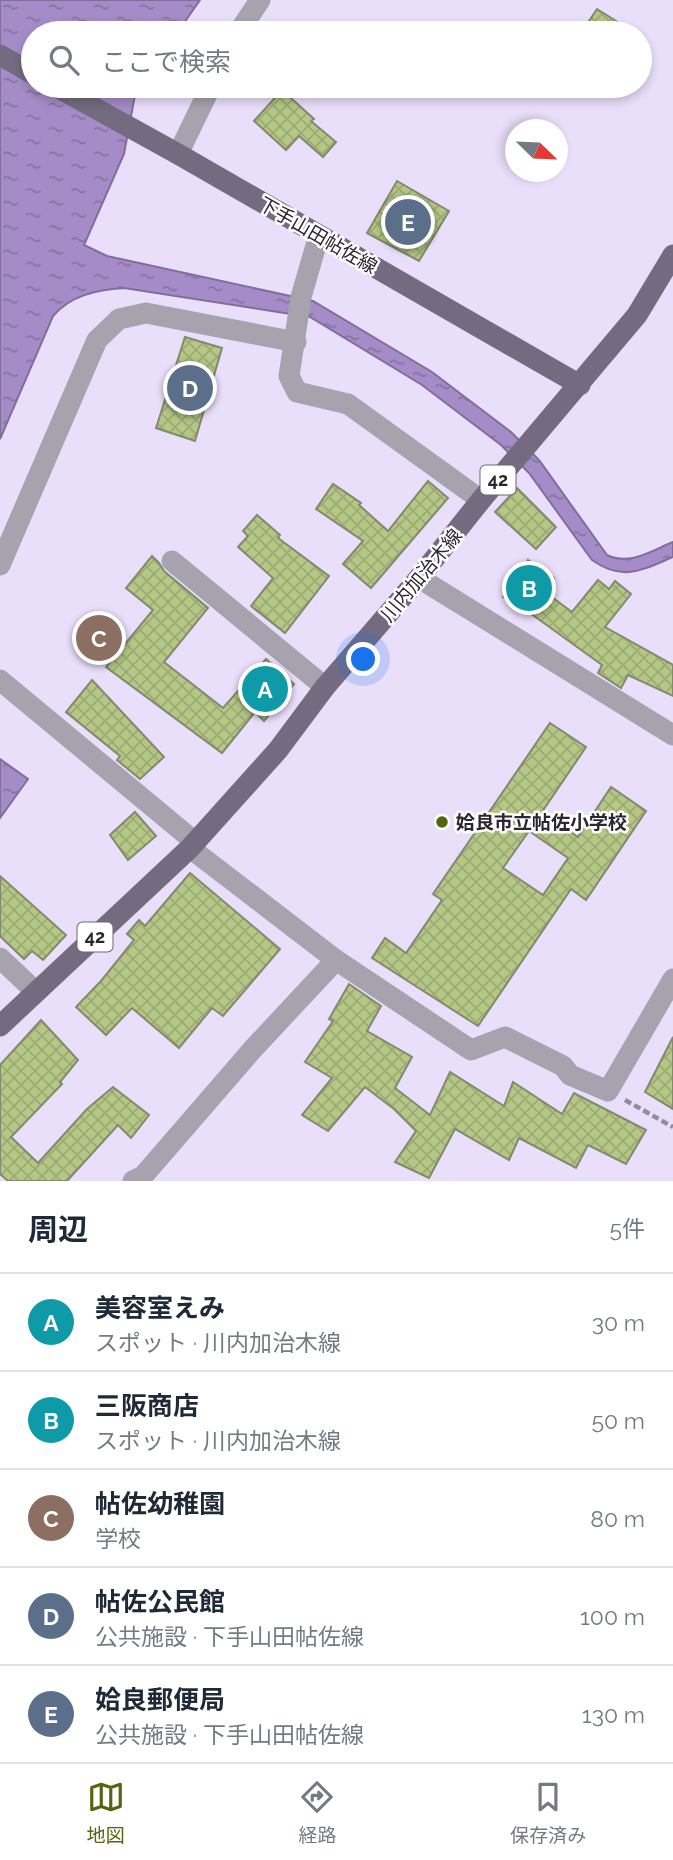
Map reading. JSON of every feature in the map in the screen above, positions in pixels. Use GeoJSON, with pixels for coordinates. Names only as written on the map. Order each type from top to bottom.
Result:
{"type":"FeatureCollection","features":[{"type":"Feature","properties":{"kind":"main road"},"geometry":{"type":"LineString","coordinates":[[0,55],[21,67]]}},
{"type":"Feature","properties":{"kind":"main road","name":"下手山田帖佐線"},"geometry":{"type":"LineString","coordinates":[[77,98],[580,385]]}},
{"type":"Feature","properties":{"kind":"main road","name":"川内加治木線"},"geometry":{"type":"LineString","coordinates":[[0,1026],[192,845],[278,750],[326,687],[637,315],[673,255]]}},
{"type":"Feature","properties":{"kind":"street"},"geometry":{"type":"LineString","coordinates":[[246,21],[260,0]]}},
{"type":"Feature","properties":{"kind":"street"},"geometry":{"type":"LineString","coordinates":[[178,154],[205,98]]}},
{"type":"Feature","properties":{"kind":"street"},"geometry":{"type":"LineString","coordinates":[[319,235],[301,297],[289,376],[297,392],[348,404],[481,500]]}},
{"type":"Feature","properties":{"kind":"street"},"geometry":{"type":"LineString","coordinates":[[0,565],[97,340],[119,319],[146,313],[297,332]]}},
{"type":"Feature","properties":{"kind":"street"},"geometry":{"type":"LineString","coordinates":[[172,561],[326,687]]}},
{"type":"Feature","properties":{"kind":"street"},"geometry":{"type":"LineString","coordinates":[[419,578],[673,735]]}},
{"type":"Feature","properties":{"kind":"street"},"geometry":{"type":"LineString","coordinates":[[0,680],[192,845],[335,960],[471,1050],[505,1037],[562,1066],[570,1075],[608,1091],[673,979]]}},
{"type":"Feature","properties":{"kind":"street"},"geometry":{"type":"LineString","coordinates":[[0,958],[36,992]]}},
{"type":"Feature","properties":{"kind":"street"},"geometry":{"type":"LineString","coordinates":[[133,1181],[143,1176],[252,1050],[335,960]]}},
{"type":"Feature","properties":{"kind":"path"},"geometry":{"type":"LineString","coordinates":[[608,1091],[673,1127]]}},
{"type":"Feature","properties":{"kind":"water"},"geometry":{"type":"Polygon","coordinates":[[[0,0],[200,0],[185,21],[21,21],[21,98],[134,98],[124,154],[84,245],[107,256],[313,301],[432,372],[511,432],[539,460],[607,555],[632,558],[673,542],[673,557],[632,572],[613,571],[592,560],[529,473],[501,445],[422,385],[310,317],[124,288],[104,290],[76,298],[53,316],[0,439],[0,0]]]}},
{"type":"Feature","properties":{"kind":"water"},"geometry":{"type":"Polygon","coordinates":[[[0,759],[28,779],[0,818],[0,759]]]}},
{"type":"Feature","properties":{"kind":"building"},"geometry":{"type":"Polygon","coordinates":[[[597,9],[616,21],[589,21],[597,9]]]}},
{"type":"Feature","properties":{"kind":"building"},"geometry":{"type":"Polygon","coordinates":[[[275,98],[291,98],[314,119],[311,121],[336,142],[323,157],[299,136],[286,150],[254,121],[275,98]]]}},
{"type":"Feature","properties":{"kind":"building"},"geometry":{"type":"Polygon","coordinates":[[[397,181],[449,211],[419,261],[367,233],[397,181]]]}},
{"type":"Feature","properties":{"kind":"building"},"geometry":{"type":"Polygon","coordinates":[[[185,337],[222,348],[195,441],[156,428],[185,337]]]}},
{"type":"Feature","properties":{"kind":"building"},"geometry":{"type":"Polygon","coordinates":[[[428,481],[448,498],[371,588],[343,564],[363,541],[316,509],[333,484],[361,503],[359,505],[388,531],[428,481]]]}},
{"type":"Feature","properties":{"kind":"building"},"geometry":{"type":"Polygon","coordinates":[[[517,488],[556,527],[536,549],[495,512],[517,488]]]}},
{"type":"Feature","properties":{"kind":"building"},"geometry":{"type":"Polygon","coordinates":[[[257,515],[280,535],[278,538],[329,576],[285,633],[251,606],[273,578],[238,547],[248,536],[243,531],[257,515]]]}},
{"type":"Feature","properties":{"kind":"building"},"geometry":{"type":"Polygon","coordinates":[[[152,556],[164,571],[208,608],[164,662],[223,708],[266,659],[294,684],[264,721],[255,712],[222,753],[106,667],[153,610],[126,588],[152,556]]]}},
{"type":"Feature","properties":{"kind":"building"},"geometry":{"type":"Polygon","coordinates":[[[528,560],[554,578],[545,592],[572,612],[598,580],[609,589],[615,581],[631,594],[605,627],[673,665],[673,696],[628,675],[621,688],[598,673],[602,665],[503,597],[528,560]]]}},
{"type":"Feature","properties":{"kind":"building"},"geometry":{"type":"Polygon","coordinates":[[[92,680],[164,757],[140,779],[117,760],[120,756],[66,712],[92,680]]]}},
{"type":"Feature","properties":{"kind":"building"},"geometry":{"type":"Polygon","coordinates":[[[550,723],[586,747],[542,812],[578,837],[611,787],[646,811],[586,900],[571,889],[478,1026],[372,958],[385,938],[406,953],[442,900],[433,894],[550,723]],[[529,831],[503,868],[543,895],[568,858],[529,831]]]}},
{"type":"Feature","properties":{"kind":"building"},"geometry":{"type":"Polygon","coordinates":[[[135,812],[156,836],[128,860],[110,835],[135,812]]]}},
{"type":"Feature","properties":{"kind":"building"},"geometry":{"type":"Polygon","coordinates":[[[190,873],[280,949],[223,1016],[212,1008],[179,1048],[132,1008],[106,1035],[76,1007],[134,940],[127,934],[139,920],[145,926],[190,873]]]}},
{"type":"Feature","properties":{"kind":"building"},"geometry":{"type":"Polygon","coordinates":[[[0,876],[66,935],[43,960],[32,951],[24,959],[0,936],[0,876]]]}},
{"type":"Feature","properties":{"kind":"building"},"geometry":{"type":"Polygon","coordinates":[[[349,984],[381,1006],[367,1031],[412,1057],[395,1088],[430,1115],[450,1072],[504,1106],[513,1082],[562,1114],[574,1093],[646,1130],[626,1164],[588,1145],[576,1168],[519,1138],[509,1160],[455,1129],[429,1178],[395,1162],[416,1131],[394,1109],[365,1087],[328,1131],[302,1115],[332,1078],[305,1062],[333,1021],[329,1019],[349,984]]]}},
{"type":"Feature","properties":{"kind":"building"},"geometry":{"type":"Polygon","coordinates":[[[41,1020],[78,1060],[60,1082],[62,1084],[11,1137],[38,1163],[87,1109],[113,1087],[149,1115],[131,1138],[118,1125],[67,1181],[8,1181],[0,1174],[0,1065],[41,1020]]]}},
{"type":"Feature","properties":{"kind":"building"},"geometry":{"type":"Polygon","coordinates":[[[673,1037],[673,1109],[645,1092],[673,1037]]]}},
{"type":"Feature","properties":{"kind":"place","name":"姶良郵便局"},"geometry":{"type":"Point","coordinates":[408,222]}},
{"type":"Feature","properties":{"kind":"place","name":"帖佐公民館"},"geometry":{"type":"Point","coordinates":[190,388]}},
{"type":"Feature","properties":{"kind":"place","name":"三阪商店"},"geometry":{"type":"Point","coordinates":[529,588]}},
{"type":"Feature","properties":{"kind":"place","name":"帖佐幼稚園"},"geometry":{"type":"Point","coordinates":[99,638]}},
{"type":"Feature","properties":{"kind":"place","name":"美容室えみ"},"geometry":{"type":"Point","coordinates":[265,689]}},
{"type":"Feature","properties":{"kind":"place","name":"姶良市立帖佐小学校"},"geometry":{"type":"Point","coordinates":[442,822]}}]}
